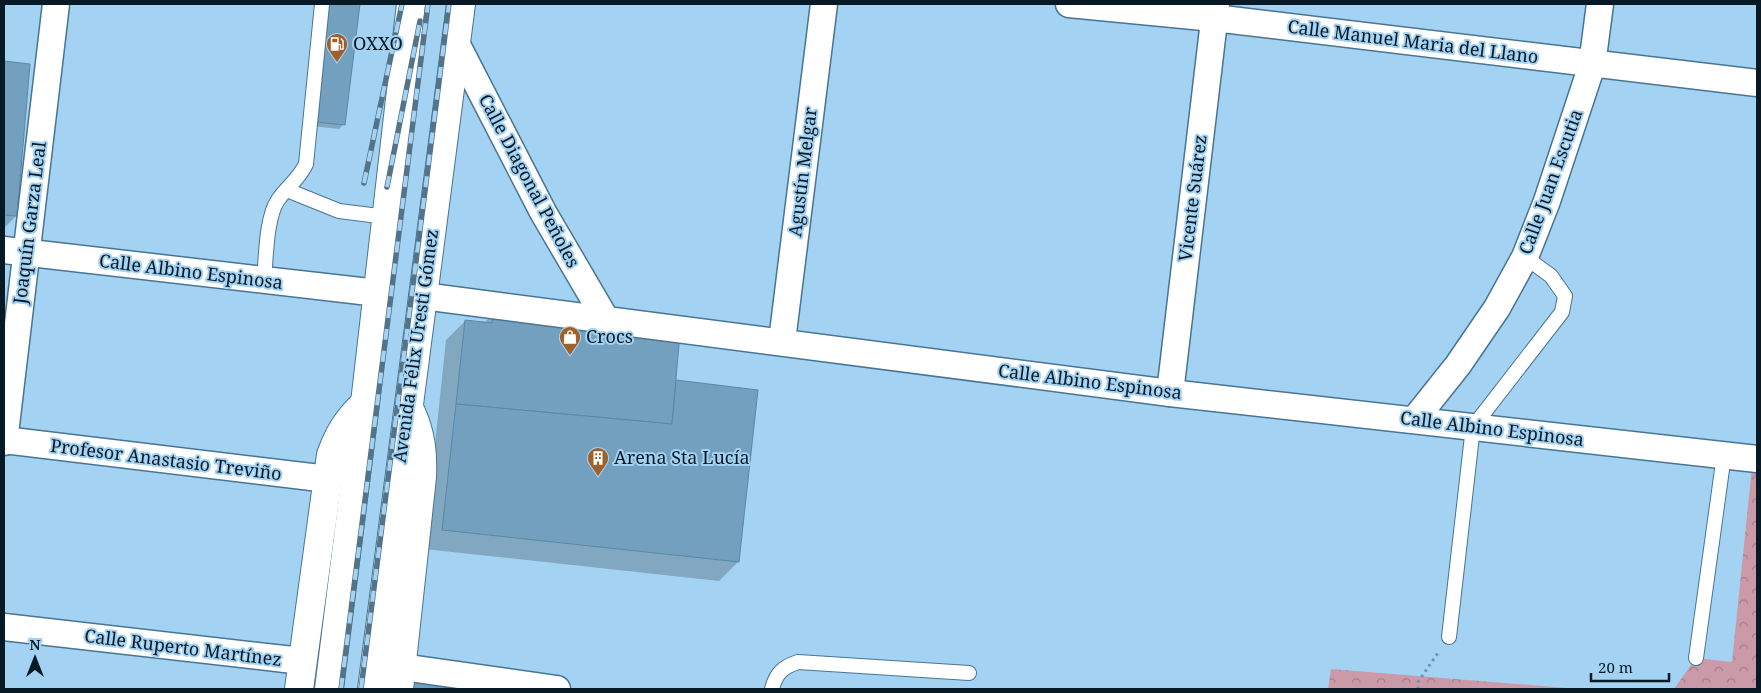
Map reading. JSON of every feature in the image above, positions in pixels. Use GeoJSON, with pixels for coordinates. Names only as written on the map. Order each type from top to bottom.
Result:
{"type":"FeatureCollection","features":[{"type":"Feature","properties":{"kind":"main road"},"geometry":{"type":"LineString","coordinates":[[329,689],[348,547],[411,4]]}},
{"type":"Feature","properties":{"kind":"main road","name":"Avenida Félix Uresti Gómez"},"geometry":{"type":"LineString","coordinates":[[372,689],[461,4]]}},
{"type":"Feature","properties":{"kind":"main road"},"geometry":{"type":"LineString","coordinates":[[298,689],[331,455],[340,431],[351,416],[365,403]]}},
{"type":"Feature","properties":{"kind":"main road"},"geometry":{"type":"LineString","coordinates":[[400,678],[423,450],[418,427],[408,405]]}},
{"type":"Feature","properties":{"kind":"street","name":"Joaquín Garza Leal"},"geometry":{"type":"LineString","coordinates":[[4,440],[15,252],[56,4]]}},
{"type":"Feature","properties":{"kind":"street","name":"Agustín Melgar"},"geometry":{"type":"LineString","coordinates":[[782,341],[824,4]]}},
{"type":"Feature","properties":{"kind":"street","name":"Calle Manuel Maria del Llano"},"geometry":{"type":"LineString","coordinates":[[1069,4],[1215,11],[1592,65],[1757,83]]}},
{"type":"Feature","properties":{"kind":"street","name":"Calle Juan Escutia"},"geometry":{"type":"LineString","coordinates":[[1415,419],[1458,365],[1497,308],[1525,257],[1548,201],[1592,65],[1600,4]]}},
{"type":"Feature","properties":{"kind":"street","name":"Vicente Suárez"},"geometry":{"type":"LineString","coordinates":[[1170,393],[1215,11]]}},
{"type":"Feature","properties":{"kind":"street","name":"Calle Diagonal Peñoles"},"geometry":{"type":"LineString","coordinates":[[456,43],[543,212],[604,318]]}},
{"type":"Feature","properties":{"kind":"street","name":"Calle Albino Espinosa"},"geometry":{"type":"LineString","coordinates":[[15,252],[378,293]]}},
{"type":"Feature","properties":{"kind":"street","name":"Calle Albino Espinosa"},"geometry":{"type":"LineString","coordinates":[[423,296],[782,341],[1170,393],[1757,458]]}},
{"type":"Feature","properties":{"kind":"street","name":"Profesor Anastasio Treviño"},"geometry":{"type":"LineString","coordinates":[[4,440],[328,479]]}},
{"type":"Feature","properties":{"kind":"street","name":"Calle Ruperto Martínez"},"geometry":{"type":"LineString","coordinates":[[4,627],[302,662]]}},
{"type":"Feature","properties":{"kind":"street"},"geometry":{"type":"LineString","coordinates":[[400,678],[557,689]]}},
{"type":"Feature","properties":{"kind":"lane"},"geometry":{"type":"LineString","coordinates":[[264,280],[272,214],[277,201],[298,180],[306,164],[322,4]]}},
{"type":"Feature","properties":{"kind":"lane"},"geometry":{"type":"LineString","coordinates":[[287,190],[339,210],[387,217]]}},
{"type":"Feature","properties":{"kind":"lane"},"geometry":{"type":"LineString","coordinates":[[1449,637],[1473,427],[1562,312],[1564,296],[1551,276],[1525,257]]}},
{"type":"Feature","properties":{"kind":"lane"},"geometry":{"type":"LineString","coordinates":[[1696,658],[1724,455]]}},
{"type":"Feature","properties":{"kind":"lane"},"geometry":{"type":"LineString","coordinates":[[772,689],[776,676],[784,667],[798,662],[969,673]]}},
{"type":"Feature","properties":{"kind":"path"},"geometry":{"type":"LineString","coordinates":[[1418,689],[1418,682],[1449,637]]}},
{"type":"Feature","properties":{"kind":"green space"},"geometry":{"type":"Polygon","coordinates":[[[1752,467],[1757,467],[1757,689],[1674,689],[1696,658],[1732,662],[1752,467]]]}},
{"type":"Feature","properties":{"kind":"green space"},"geometry":{"type":"Polygon","coordinates":[[[1331,669],[1579,689],[1328,689],[1331,669]]]}},
{"type":"Feature","properties":{"kind":"building","name":"OXXO"},"geometry":{"type":"Polygon","coordinates":[[[329,4],[360,4],[345,125],[315,122],[329,4]]]}},
{"type":"Feature","properties":{"kind":"building"},"geometry":{"type":"Polygon","coordinates":[[[4,61],[30,64],[17,216],[4,215],[4,61]]]}},
{"type":"Feature","properties":{"kind":"building","name":"Crocs"},"geometry":{"type":"Polygon","coordinates":[[[494,311],[680,333],[672,424],[456,404],[465,320],[492,323],[494,311]]]}},
{"type":"Feature","properties":{"kind":"building","name":"Arena Sta Lucía"},"geometry":{"type":"Polygon","coordinates":[[[676,380],[758,390],[739,562],[442,530],[456,404],[672,424],[676,380]]]}},
{"type":"Feature","properties":{"kind":"building"},"geometry":{"type":"Polygon","coordinates":[[[408,681],[460,689],[407,689],[408,681]]]}},
{"type":"Feature","properties":{"kind":"railway"},"geometry":{"type":"LineString","coordinates":[[364,183],[402,4]]}},
{"type":"Feature","properties":{"kind":"railway"},"geometry":{"type":"LineString","coordinates":[[341,689],[428,4]]}},
{"type":"Feature","properties":{"kind":"railway"},"geometry":{"type":"LineString","coordinates":[[361,689],[449,4]]}},
{"type":"Feature","properties":{"kind":"railway"},"geometry":{"type":"LineString","coordinates":[[387,187],[420,21]]}},
{"type":"Feature","properties":{"kind":"place","name":"OXXO"},"geometry":{"type":"Point","coordinates":[337,63]}},
{"type":"Feature","properties":{"kind":"place","name":"Crocs"},"geometry":{"type":"Point","coordinates":[570,356]}},
{"type":"Feature","properties":{"kind":"place","name":"Arena Sta Lucía"},"geometry":{"type":"Point","coordinates":[598,477]}}]}
